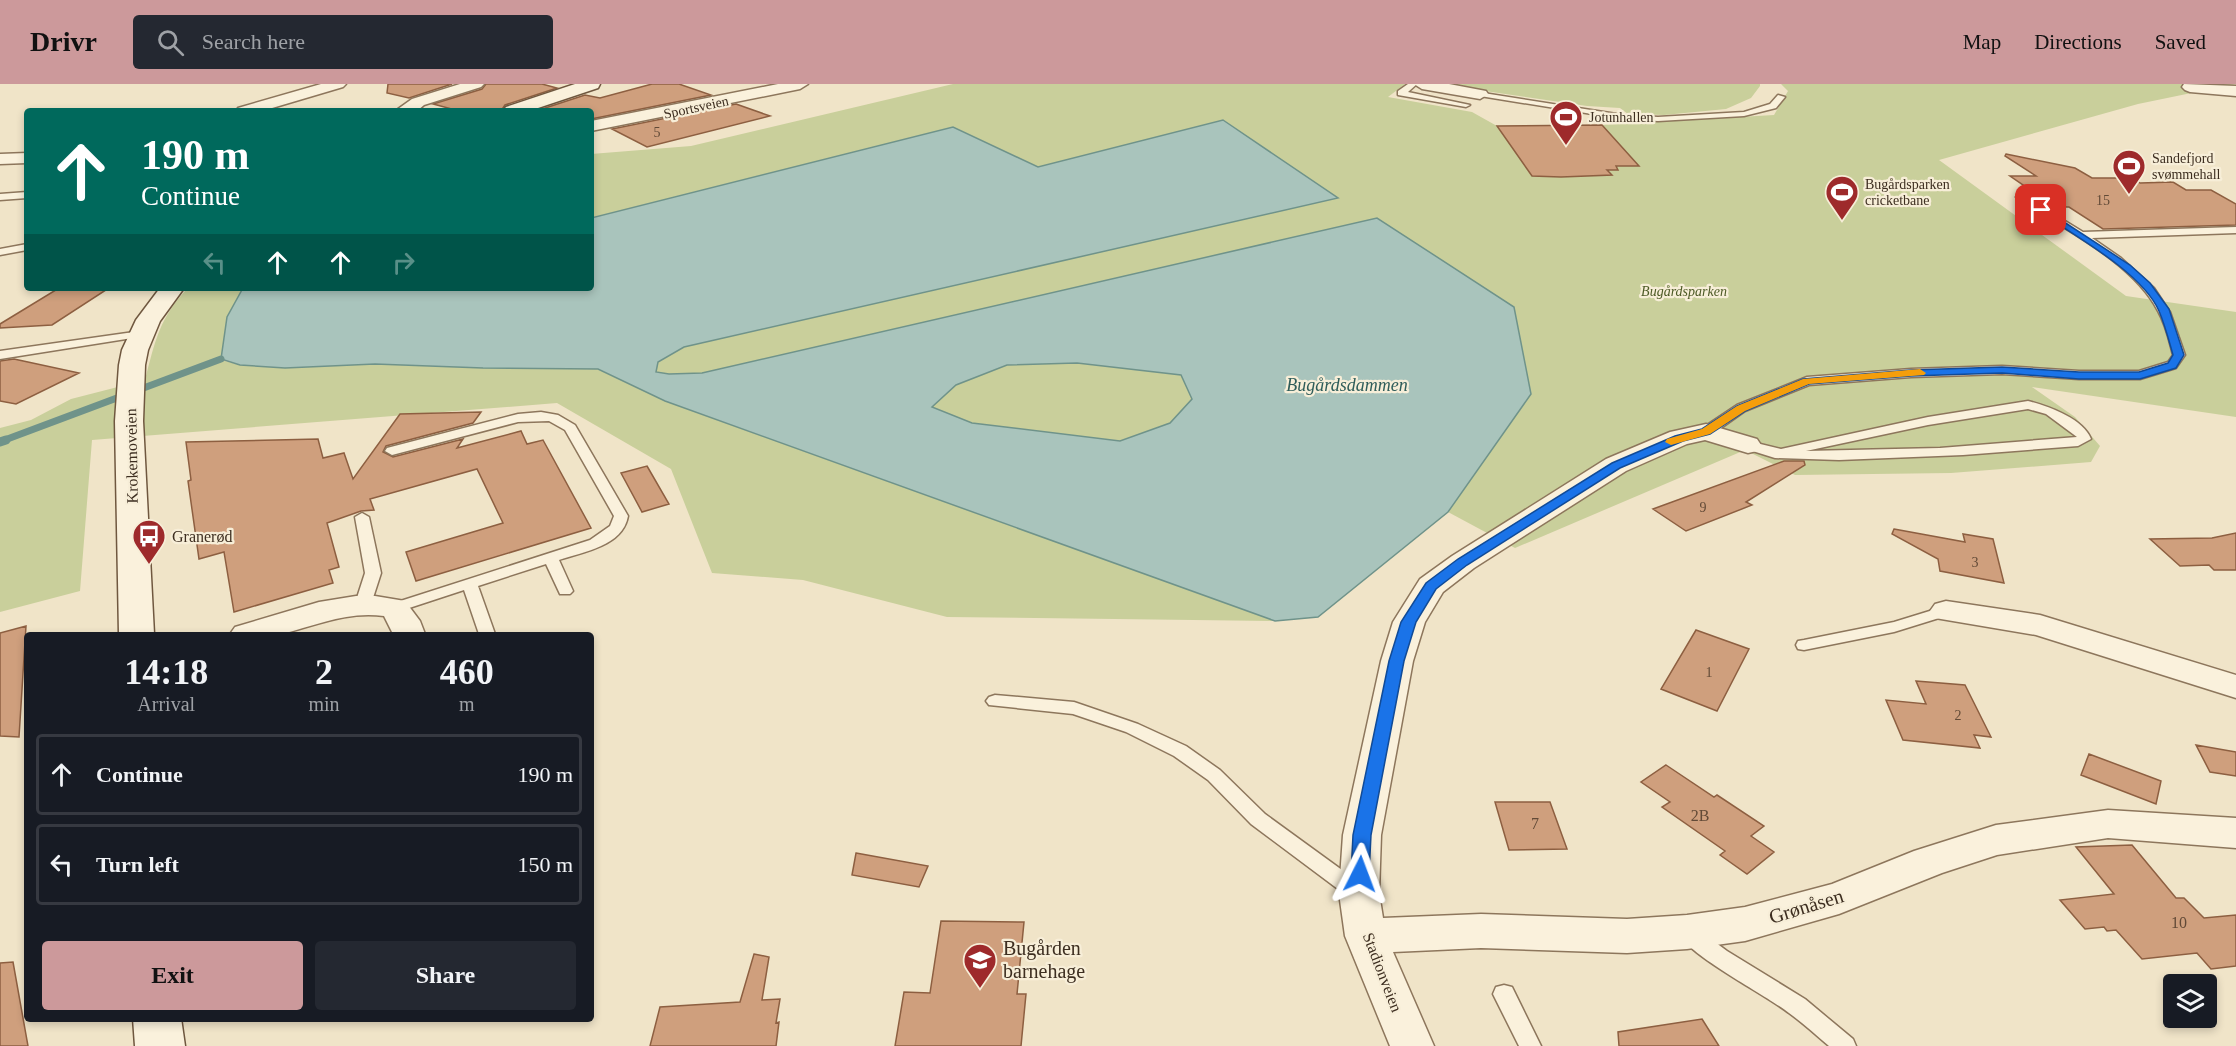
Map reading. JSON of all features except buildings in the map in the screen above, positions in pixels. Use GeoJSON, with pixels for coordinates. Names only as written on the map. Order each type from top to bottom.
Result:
{"type":"FeatureCollection","features":[{"type":"Feature","properties":{"kind":"main road"},"geometry":{"type":"LineString","coordinates":[[521,108],[592,84]]}},
{"type":"Feature","properties":{"kind":"main road","name":"Krokemoveien"},"geometry":{"type":"LineString","coordinates":[[136,632],[129,401],[132,365],[141,334],[157,306],[170,291]]}},
{"type":"Feature","properties":{"kind":"main road"},"geometry":{"type":"LineString","coordinates":[[157,1022],[160,1046]]}},
{"type":"Feature","properties":{"kind":"street"},"geometry":{"type":"LineString","coordinates":[[254,108],[338,84]]}},
{"type":"Feature","properties":{"kind":"street"},"geometry":{"type":"LineString","coordinates":[[408,108],[418,102],[476,84]]}},
{"type":"Feature","properties":{"kind":"street","name":"Sportsveien"},"geometry":{"type":"LineString","coordinates":[[594,125],[800,84]]}},
{"type":"Feature","properties":{"kind":"street"},"geometry":{"type":"LineString","coordinates":[[1422,84],[1480,94]]}},
{"type":"Feature","properties":{"kind":"street"},"geometry":{"type":"LineString","coordinates":[[2190,87],[2236,91]]}},
{"type":"Feature","properties":{"kind":"street"},"geometry":{"type":"LineString","coordinates":[[706,89],[708,96],[718,102]]}},
{"type":"Feature","properties":{"kind":"street"},"geometry":{"type":"LineString","coordinates":[[0,159],[24,158]]}},
{"type":"Feature","properties":{"kind":"street"},"geometry":{"type":"LineString","coordinates":[[1706,432],[1761,449]]}},
{"type":"Feature","properties":{"kind":"street","name":"Stadionveien"},"geometry":{"type":"LineString","coordinates":[[1412,1046],[1366,936],[1359,893],[1362,835],[1397,661],[1408,622],[1431,586],[1462,562],[1616,465],[1679,438],[1706,432]]}},
{"type":"Feature","properties":{"kind":"street"},"geometry":{"type":"LineString","coordinates":[[253,632],[328,610],[363,604],[401,621]]}},
{"type":"Feature","properties":{"kind":"street"},"geometry":{"type":"LineString","coordinates":[[1946,611],[2040,625],[2236,687]]}},
{"type":"Feature","properties":{"kind":"street","name":"Grønåsen"},"geometry":{"type":"LineString","coordinates":[[1366,936],[1481,932],[1627,936],[1687,932],[1745,924],[1839,898],[1928,862],[1996,840],[2108,824],[2236,833]]}},
{"type":"Feature","properties":{"kind":"lane"},"geometry":{"type":"LineString","coordinates":[[1413,84],[1401,93],[1466,105]]}},
{"type":"Feature","properties":{"kind":"lane"},"geometry":{"type":"LineString","coordinates":[[1480,94],[1623,117],[1658,119],[1744,114],[1773,106],[1781,97]]}},
{"type":"Feature","properties":{"kind":"lane"},"geometry":{"type":"LineString","coordinates":[[0,197],[24,195]]}},
{"type":"Feature","properties":{"kind":"lane"},"geometry":{"type":"LineString","coordinates":[[1706,432],[1741,408],[1807,381],[1911,373],[2002,370],[2079,375],[2140,375],[2172,365],[2179,355],[2164,309],[2146,285],[2127,267],[2021,197]]}},
{"type":"Feature","properties":{"kind":"lane"},"geometry":{"type":"LineString","coordinates":[[2079,235],[2236,230]]}},
{"type":"Feature","properties":{"kind":"lane"},"geometry":{"type":"LineString","coordinates":[[0,252],[24,248]]}},
{"type":"Feature","properties":{"kind":"lane"},"geometry":{"type":"LineString","coordinates":[[0,355],[141,334]]}},
{"type":"Feature","properties":{"kind":"lane"},"geometry":{"type":"LineString","coordinates":[[2028,405],[2050,411],[2082,433],[2084,440],[1965,452],[1834,457],[1761,449],[2028,405]]}},
{"type":"Feature","properties":{"kind":"lane"},"geometry":{"type":"LineString","coordinates":[[392,451],[518,418],[541,416],[562,422],[570,428],[621,516],[621,522],[608,536],[595,543],[470,584],[401,621]]}},
{"type":"Feature","properties":{"kind":"lane"},"geometry":{"type":"LineString","coordinates":[[362,517],[373,573],[363,604]]}},
{"type":"Feature","properties":{"kind":"lane"},"geometry":{"type":"LineString","coordinates":[[551,559],[565,591]]}},
{"type":"Feature","properties":{"kind":"lane"},"geometry":{"type":"LineString","coordinates":[[470,584],[486,632]]}},
{"type":"Feature","properties":{"kind":"lane"},"geometry":{"type":"LineString","coordinates":[[1804,645],[1900,627],[1946,611]]}},
{"type":"Feature","properties":{"kind":"lane"},"geometry":{"type":"LineString","coordinates":[[995,701],[1074,708],[1132,728],[1180,751],[1214,775],[1258,819],[1359,893]]}},
{"type":"Feature","properties":{"kind":"lane"},"geometry":{"type":"LineString","coordinates":[[1687,932],[1720,957],[1797,1006],[1845,1046]]}},
{"type":"Feature","properties":{"kind":"lane"},"geometry":{"type":"LineString","coordinates":[[1504,994],[1530,1046]]}},
{"type":"Feature","properties":{"kind":"green space","name":"Bugårdsparken"},"geometry":{"type":"Polygon","coordinates":[[[953,84],[1405,84],[1388,97],[1472,112],[1497,126],[1602,125],[1774,115],[1788,91],[1781,84],[2235,84],[2138,104],[1939,160],[2126,296],[2236,312],[2236,417],[2032,387],[2075,417],[2100,446],[2091,462],[1951,473],[1795,475],[1745,450],[1515,548],[1448,512],[1531,394],[1514,308],[702,373],[656,372],[658,362],[684,347],[1061,162],[1038,167],[953,127],[594,217],[594,154],[691,146],[953,84]]]}},
{"type":"Feature","properties":{"kind":"green space"},"geometry":{"type":"Polygon","coordinates":[[[1437,84],[1760,84],[1760,86],[1751,98],[1726,109],[1664,115],[1628,114],[1620,108],[1587,106],[1437,84]]]}},
{"type":"Feature","properties":{"kind":"green space"},"geometry":{"type":"Polygon","coordinates":[[[185,291],[241,291],[227,317],[221,360],[240,365],[285,368],[375,364],[598,369],[665,401],[1275,621],[947,617],[803,580],[712,573],[671,469],[557,403],[92,440],[80,591],[0,612],[0,428],[31,420],[71,399],[145,380],[159,331],[185,291]]]}},
{"type":"Feature","properties":{"kind":"green space"},"geometry":{"type":"Polygon","coordinates":[[[1077,363],[1181,375],[1192,399],[1170,423],[1120,441],[972,423],[931,407],[956,385],[1007,365],[1077,363]]]}},
{"type":"Feature","properties":{"kind":"water","name":"Bugårdsdammen"},"geometry":{"type":"Polygon","coordinates":[[[1223,120],[1338,198],[684,347],[658,362],[656,372],[702,373],[1377,218],[1514,307],[1531,394],[1448,512],[1318,617],[1275,621],[665,401],[598,369],[375,364],[285,368],[240,365],[221,359],[227,317],[241,291],[594,291],[594,217],[953,127],[1038,167],[1223,120]],[[1077,363],[1007,365],[956,385],[932,407],[972,423],[1120,441],[1170,423],[1192,399],[1181,375],[1077,363]]]}},
{"type":"Feature","properties":{"kind":"waterway"},"geometry":{"type":"LineString","coordinates":[[2,441],[221,359]]}},
{"type":"Feature","properties":{"kind":"waterway"},"geometry":{"type":"LineString","coordinates":[[0,442],[6,440]]}},
{"type":"Feature","properties":{"kind":"slow traffic"},"geometry":{"type":"LineString","coordinates":[[1671,442],[1706,432],[1741,408],[1807,381],[1920,373]]}},
{"type":"Feature","properties":{"kind":"place","name":"Jotunhallen"},"geometry":{"type":"Point","coordinates":[1566,146]}},
{"type":"Feature","properties":{"kind":"place","name":"Sandefjord svømmehall"},"geometry":{"type":"Point","coordinates":[2129,195]}},
{"type":"Feature","properties":{"kind":"place","name":"Bugårdsparken cricketbane"},"geometry":{"type":"Point","coordinates":[1842,221]}},
{"type":"Feature","properties":{"kind":"place","name":"Granerød"},"geometry":{"type":"Point","coordinates":[149,565]}},
{"type":"Feature","properties":{"kind":"place","name":"Bugården barnehage"},"geometry":{"type":"Point","coordinates":[980,989]}},
{"type":"Feature","properties":{"kind":"route"},"geometry":{"type":"LineString","coordinates":[[1360,874],[1362,835],[1397,661],[1408,622],[1431,586],[1462,562],[1616,465],[1679,438],[1706,432],[1741,408],[1807,381],[1911,373],[2002,370],[2079,375],[2140,375],[2172,365],[2179,355],[2164,309],[2146,285],[2127,267],[2041,210]]}}]}
